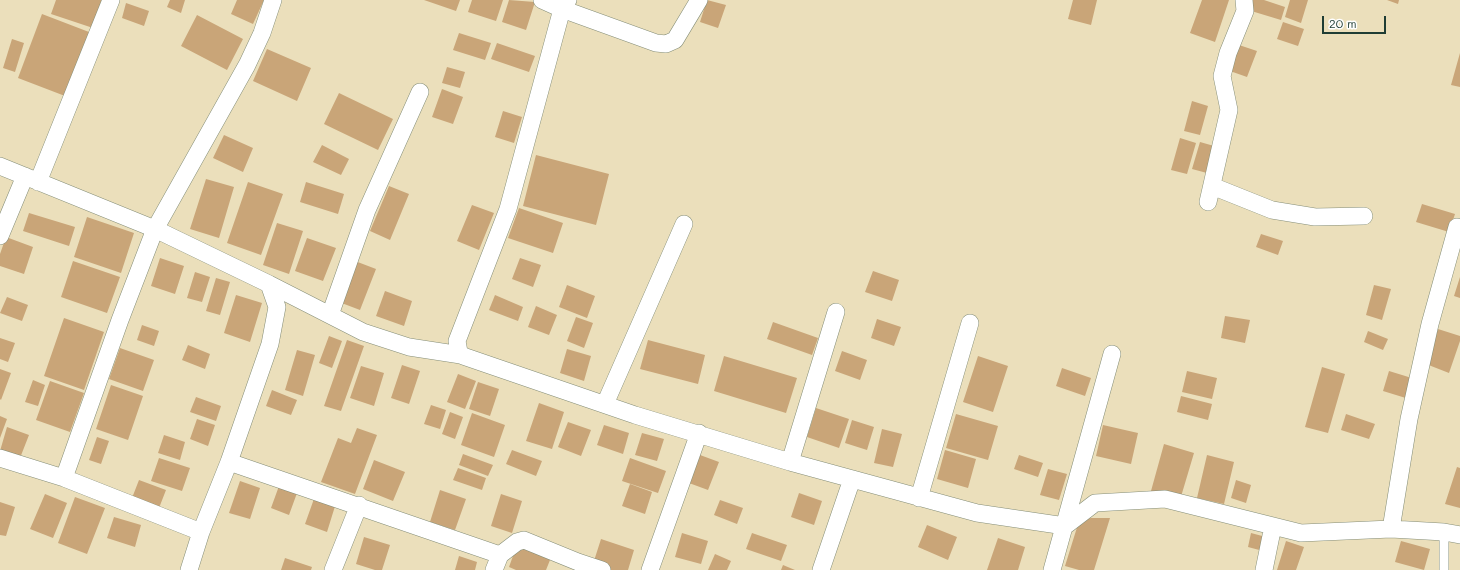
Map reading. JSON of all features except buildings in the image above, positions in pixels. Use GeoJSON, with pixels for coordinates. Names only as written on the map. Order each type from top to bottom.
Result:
{"type":"FeatureCollection","features":[{"type":"Feature","properties":{"kind":"street"},"geometry":{"type":"LineString","coordinates":[[0,236],[32,179],[111,0]]}},
{"type":"Feature","properties":{"kind":"street"},"geometry":{"type":"LineString","coordinates":[[64,478],[120,320],[155,229],[247,65],[262,33],[273,0]]}},
{"type":"Feature","properties":{"kind":"street"},"geometry":{"type":"LineString","coordinates":[[542,0],[565,5],[656,43],[666,44],[675,40],[699,0]]}},
{"type":"Feature","properties":{"kind":"street"},"geometry":{"type":"LineString","coordinates":[[1244,0],[1245,11],[1228,53],[1222,76],[1229,110],[1210,194],[1272,210],[1314,216],[1364,216]]}},
{"type":"Feature","properties":{"kind":"street"},"geometry":{"type":"LineString","coordinates":[[461,355],[457,341],[508,209],[565,5]]}},
{"type":"Feature","properties":{"kind":"street"},"geometry":{"type":"LineString","coordinates":[[330,315],[367,210],[420,92]]}},
{"type":"Feature","properties":{"kind":"street"},"geometry":{"type":"LineString","coordinates":[[0,166],[155,229],[269,284],[363,332],[409,347],[461,355],[605,404],[790,462],[977,514],[1065,526],[1095,504],[1165,500],[1300,532],[1391,529],[1452,534]]}},
{"type":"Feature","properties":{"kind":"street"},"geometry":{"type":"LineString","coordinates":[[605,404],[684,224]]}},
{"type":"Feature","properties":{"kind":"street"},"geometry":{"type":"LineString","coordinates":[[1391,529],[1409,419],[1430,324],[1457,227]]}},
{"type":"Feature","properties":{"kind":"street"},"geometry":{"type":"LineString","coordinates":[[189,570],[200,532],[229,462],[270,344],[277,308],[269,284]]}},
{"type":"Feature","properties":{"kind":"street"},"geometry":{"type":"LineString","coordinates":[[790,462],[836,312]]}},
{"type":"Feature","properties":{"kind":"street"},"geometry":{"type":"LineString","coordinates":[[919,498],[970,323]]}},
{"type":"Feature","properties":{"kind":"street"},"geometry":{"type":"LineString","coordinates":[[1052,570],[1112,354]]}},
{"type":"Feature","properties":{"kind":"street"},"geometry":{"type":"LineString","coordinates":[[650,570],[699,433]]}},
{"type":"Feature","properties":{"kind":"street"},"geometry":{"type":"LineString","coordinates":[[0,458],[64,478],[200,532]]}},
{"type":"Feature","properties":{"kind":"street"},"geometry":{"type":"LineString","coordinates":[[229,462],[359,505],[497,562],[517,542],[524,540],[602,570]]}},
{"type":"Feature","properties":{"kind":"street"},"geometry":{"type":"LineString","coordinates":[[821,570],[852,479]]}},
{"type":"Feature","properties":{"kind":"street"},"geometry":{"type":"LineString","coordinates":[[333,570],[359,505]]}},
{"type":"Feature","properties":{"kind":"street"},"geometry":{"type":"LineString","coordinates":[[1264,570],[1273,526]]}},
{"type":"Feature","properties":{"kind":"lane"},"geometry":{"type":"LineString","coordinates":[[1444,570],[1452,534]]}}]}
